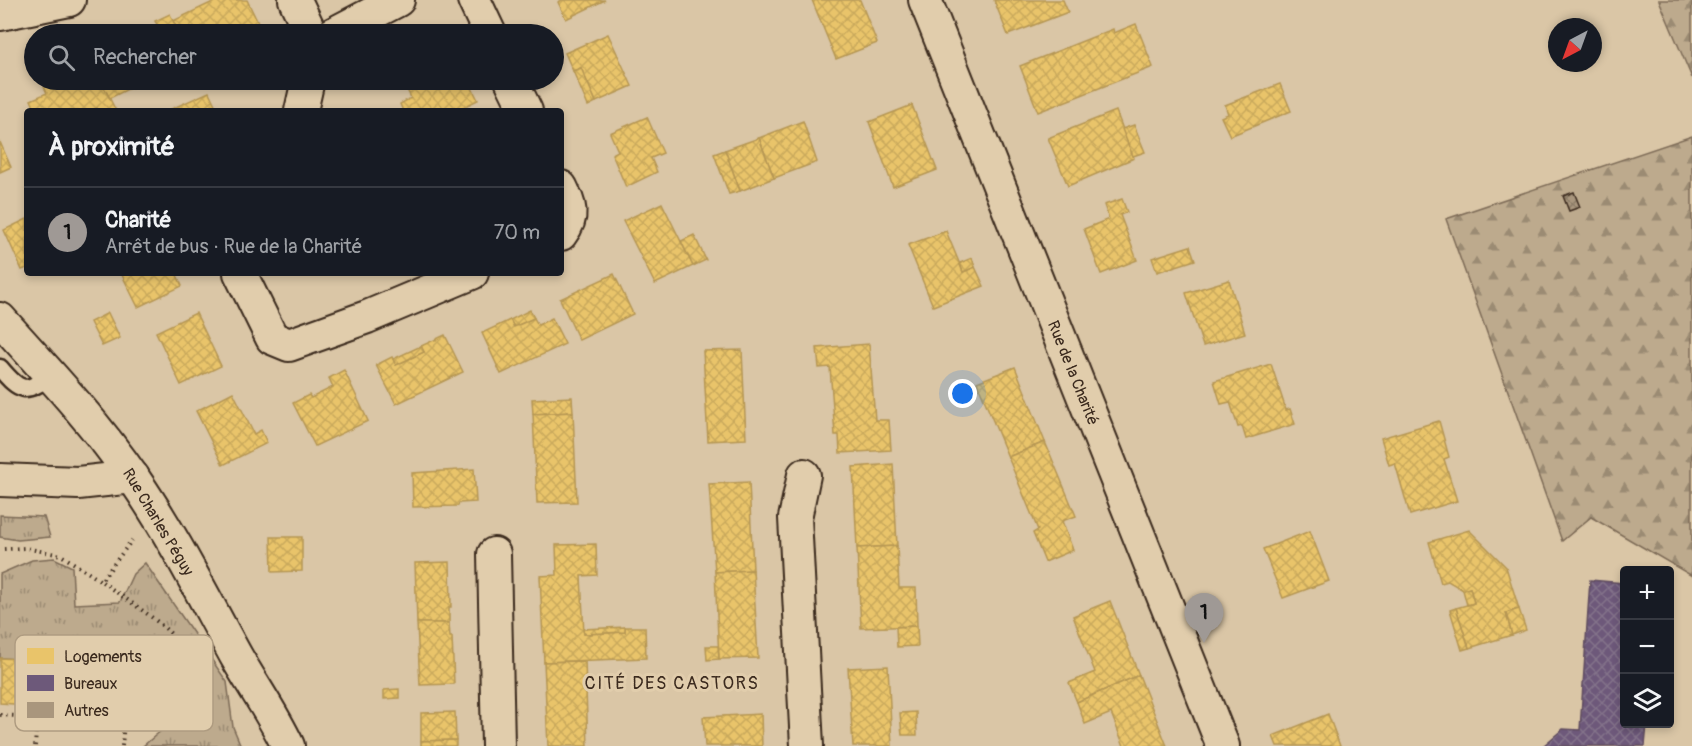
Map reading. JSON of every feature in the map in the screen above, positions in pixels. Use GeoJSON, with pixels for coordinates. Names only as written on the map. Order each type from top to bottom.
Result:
{"type":"FeatureCollection","features":[{"type":"Feature","properties":{"kind":"street"},"geometry":{"type":"LineString","coordinates":[[0,14],[69,0]]}},
{"type":"Feature","properties":{"kind":"street"},"geometry":{"type":"LineString","coordinates":[[295,0],[306,24]]}},
{"type":"Feature","properties":{"kind":"street"},"geometry":{"type":"LineString","coordinates":[[352,24],[398,0]]}},
{"type":"Feature","properties":{"kind":"street"},"geometry":{"type":"LineString","coordinates":[[474,0],[485,24]]}},
{"type":"Feature","properties":{"kind":"street","name":"Rue de la Charité"},"geometry":{"type":"LineString","coordinates":[[925,0],[1223,746]]}},
{"type":"Feature","properties":{"kind":"street"},"geometry":{"type":"LineString","coordinates":[[302,108],[306,90]]}},
{"type":"Feature","properties":{"kind":"street"},"geometry":{"type":"LineString","coordinates":[[516,90],[525,108]]}},
{"type":"Feature","properties":{"kind":"street"},"geometry":{"type":"LineString","coordinates":[[564,193],[570,206],[569,223],[564,230]]}},
{"type":"Feature","properties":{"kind":"street"},"geometry":{"type":"LineString","coordinates":[[241,276],[272,338],[289,345],[367,317],[465,276]]}},
{"type":"Feature","properties":{"kind":"street","name":"Rue Charles Péguy"},"geometry":{"type":"LineString","coordinates":[[0,318],[89,420],[133,477],[158,515],[288,746]]}},
{"type":"Feature","properties":{"kind":"street"},"geometry":{"type":"LineString","coordinates":[[804,476],[795,518],[807,746]]}},
{"type":"Feature","properties":{"kind":"street"},"geometry":{"type":"LineString","coordinates":[[0,480],[78,483],[133,477]]}},
{"type":"Feature","properties":{"kind":"street"},"geometry":{"type":"LineString","coordinates":[[494,554],[498,746]]}},
{"type":"Feature","properties":{"kind":"lane"},"geometry":{"type":"LineString","coordinates":[[0,368],[22,389],[32,389],[51,376]]}},
{"type":"Feature","properties":{"kind":"path"},"geometry":{"type":"LineString","coordinates":[[101,581],[132,540]]}},
{"type":"Feature","properties":{"kind":"path"},"geometry":{"type":"LineString","coordinates":[[4,549],[26,548],[61,555],[101,581],[172,635]]}},
{"type":"Feature","properties":{"kind":"path"},"geometry":{"type":"LineString","coordinates":[[0,715],[15,716]]}},
{"type":"Feature","properties":{"kind":"path"},"geometry":{"type":"LineString","coordinates":[[35,746],[36,731]]}},
{"type":"Feature","properties":{"kind":"path"},"geometry":{"type":"LineString","coordinates":[[122,746],[123,731]]}},
{"type":"Feature","properties":{"kind":"green space"},"geometry":{"type":"Polygon","coordinates":[[[1659,0],[1692,0],[1692,78],[1659,0]]]}},
{"type":"Feature","properties":{"kind":"green space"},"geometry":{"type":"Polygon","coordinates":[[[1692,136],[1692,576],[1591,517],[1562,541],[1446,219],[1692,136]]]}},
{"type":"Feature","properties":{"kind":"green space"},"geometry":{"type":"Polygon","coordinates":[[[0,515],[44,517],[50,537],[18,540],[0,537],[0,515]]]}},
{"type":"Feature","properties":{"kind":"green space"},"geometry":{"type":"Polygon","coordinates":[[[54,558],[72,567],[74,604],[120,602],[133,574],[145,563],[195,635],[15,635],[15,659],[0,658],[0,574],[32,560],[54,558]]]}},
{"type":"Feature","properties":{"kind":"green space"},"geometry":{"type":"Polygon","coordinates":[[[213,662],[227,682],[233,727],[241,746],[143,746],[161,731],[213,731],[213,662]]]}},
{"type":"Feature","properties":{"kind":"building: Logements"},"geometry":{"type":"Polygon","coordinates":[[[217,0],[247,0],[259,24],[175,24],[173,21],[217,0]]]}},
{"type":"Feature","properties":{"kind":"building: Logements"},"geometry":{"type":"Polygon","coordinates":[[[562,0],[605,0],[566,19],[558,2],[562,0]]]}},
{"type":"Feature","properties":{"kind":"building: Logements"},"geometry":{"type":"Polygon","coordinates":[[[812,0],[860,0],[877,43],[836,59],[812,0]]]}},
{"type":"Feature","properties":{"kind":"building: Logements"},"geometry":{"type":"Polygon","coordinates":[[[994,0],[1063,0],[1068,12],[1008,35],[994,0]]]}},
{"type":"Feature","properties":{"kind":"building: Logements"},"geometry":{"type":"Polygon","coordinates":[[[170,14],[175,24],[157,24],[155,21],[170,14]]]}},
{"type":"Feature","properties":{"kind":"building: Logements"},"geometry":{"type":"Polygon","coordinates":[[[1136,24],[1153,67],[1038,112],[1020,66],[1113,29],[1114,33],[1136,24]]]}},
{"type":"Feature","properties":{"kind":"building: Logements"},"geometry":{"type":"Polygon","coordinates":[[[608,34],[632,86],[596,102],[581,68],[573,71],[565,53],[608,34]]]}},
{"type":"Feature","properties":{"kind":"building: Logements"},"geometry":{"type":"Polygon","coordinates":[[[581,68],[596,102],[588,106],[573,71],[581,68]]]}},
{"type":"Feature","properties":{"kind":"building: Logements"},"geometry":{"type":"Polygon","coordinates":[[[1280,84],[1291,111],[1230,136],[1221,117],[1228,114],[1225,105],[1280,84]]]}},
{"type":"Feature","properties":{"kind":"building: Logements"},"geometry":{"type":"Polygon","coordinates":[[[46,90],[106,90],[114,108],[35,108],[31,100],[47,93],[46,90]]]}},
{"type":"Feature","properties":{"kind":"building: Logements"},"geometry":{"type":"Polygon","coordinates":[[[106,90],[126,90],[110,98],[106,90]]]}},
{"type":"Feature","properties":{"kind":"building: Logements"},"geometry":{"type":"Polygon","coordinates":[[[407,90],[473,90],[478,100],[461,108],[402,108],[400,104],[411,98],[407,90]]]}},
{"type":"Feature","properties":{"kind":"building: Logements"},"geometry":{"type":"Polygon","coordinates":[[[209,92],[217,108],[173,108],[209,92]]]}},
{"type":"Feature","properties":{"kind":"building: Logements"},"geometry":{"type":"Polygon","coordinates":[[[912,105],[937,170],[893,187],[869,122],[912,105]]]}},
{"type":"Feature","properties":{"kind":"building: Logements"},"geometry":{"type":"Polygon","coordinates":[[[1116,111],[1134,158],[1068,186],[1048,138],[1116,111]]]}},
{"type":"Feature","properties":{"kind":"building: Logements"},"geometry":{"type":"Polygon","coordinates":[[[647,117],[663,153],[651,158],[657,172],[626,187],[612,154],[618,151],[610,133],[647,117]]]}},
{"type":"Feature","properties":{"kind":"building: Logements"},"geometry":{"type":"Polygon","coordinates":[[[803,121],[817,162],[774,178],[759,138],[803,121]]]}},
{"type":"Feature","properties":{"kind":"building: Logements"},"geometry":{"type":"Polygon","coordinates":[[[1134,125],[1145,152],[1133,156],[1122,129],[1134,125]]]}},
{"type":"Feature","properties":{"kind":"building: Logements"},"geometry":{"type":"Polygon","coordinates":[[[759,138],[774,178],[740,191],[725,150],[759,138]]]}},
{"type":"Feature","properties":{"kind":"building: Logements"},"geometry":{"type":"Polygon","coordinates":[[[0,142],[11,167],[0,172],[0,142]]]}},
{"type":"Feature","properties":{"kind":"building: Logements"},"geometry":{"type":"Polygon","coordinates":[[[725,150],[740,191],[729,194],[714,154],[725,150]]]}},
{"type":"Feature","properties":{"kind":"building: Logements"},"geometry":{"type":"Polygon","coordinates":[[[1122,199],[1127,212],[1120,215],[1137,260],[1101,274],[1084,229],[1109,219],[1104,205],[1122,199]]]}},
{"type":"Feature","properties":{"kind":"building: Logements"},"geometry":{"type":"Polygon","coordinates":[[[662,203],[693,266],[655,284],[623,221],[662,203]]]}},
{"type":"Feature","properties":{"kind":"building: Logements"},"geometry":{"type":"Polygon","coordinates":[[[24,220],[24,269],[22,270],[4,230],[24,220]]]}},
{"type":"Feature","properties":{"kind":"building: Logements"},"geometry":{"type":"Polygon","coordinates":[[[946,231],[963,272],[975,267],[984,286],[933,306],[908,245],[946,231]]]}},
{"type":"Feature","properties":{"kind":"building: Logements"},"geometry":{"type":"Polygon","coordinates":[[[694,235],[706,260],[693,266],[681,241],[694,235]]]}},
{"type":"Feature","properties":{"kind":"building: Logements"},"geometry":{"type":"Polygon","coordinates":[[[1190,246],[1195,260],[1157,272],[1152,258],[1190,246]]]}},
{"type":"Feature","properties":{"kind":"building: Logements"},"geometry":{"type":"Polygon","coordinates":[[[972,258],[975,267],[963,272],[960,263],[972,258]]]}},
{"type":"Feature","properties":{"kind":"building: Logements"},"geometry":{"type":"Polygon","coordinates":[[[614,274],[633,314],[579,340],[560,299],[614,274]]]}},
{"type":"Feature","properties":{"kind":"building: Logements"},"geometry":{"type":"Polygon","coordinates":[[[122,276],[177,276],[182,286],[138,307],[122,276]]]}},
{"type":"Feature","properties":{"kind":"building: Logements"},"geometry":{"type":"Polygon","coordinates":[[[1229,280],[1245,333],[1203,346],[1186,293],[1229,280]]]}},
{"type":"Feature","properties":{"kind":"building: Logements"},"geometry":{"type":"Polygon","coordinates":[[[530,310],[534,318],[514,327],[510,320],[530,310]]]}},
{"type":"Feature","properties":{"kind":"building: Logements"},"geometry":{"type":"Polygon","coordinates":[[[108,313],[120,338],[102,346],[90,322],[108,313]]]}},
{"type":"Feature","properties":{"kind":"building: Logements"},"geometry":{"type":"Polygon","coordinates":[[[196,313],[221,366],[181,385],[156,332],[196,313]]]}},
{"type":"Feature","properties":{"kind":"building: Logements"},"geometry":{"type":"Polygon","coordinates":[[[534,318],[538,325],[552,318],[565,344],[501,374],[482,333],[510,320],[514,327],[534,318]]]}},
{"type":"Feature","properties":{"kind":"building: Logements"},"geometry":{"type":"Polygon","coordinates":[[[445,335],[463,372],[396,404],[376,365],[392,357],[396,365],[424,352],[421,346],[445,335]]]}},
{"type":"Feature","properties":{"kind":"building: Logements"},"geometry":{"type":"Polygon","coordinates":[[[869,344],[875,420],[889,420],[891,450],[840,453],[839,435],[835,435],[830,367],[819,368],[817,348],[869,344]]]}},
{"type":"Feature","properties":{"kind":"building: Logements"},"geometry":{"type":"Polygon","coordinates":[[[421,346],[424,352],[396,365],[393,359],[421,346]]]}},
{"type":"Feature","properties":{"kind":"building: Logements"},"geometry":{"type":"Polygon","coordinates":[[[742,350],[746,439],[708,441],[703,351],[742,350]]]}},
{"type":"Feature","properties":{"kind":"building: Logements"},"geometry":{"type":"Polygon","coordinates":[[[1271,364],[1286,410],[1290,409],[1295,424],[1246,439],[1242,426],[1238,427],[1230,402],[1221,404],[1214,381],[1271,364]]]}},
{"type":"Feature","properties":{"kind":"building: Logements"},"geometry":{"type":"Polygon","coordinates":[[[1015,367],[1045,442],[1008,457],[977,382],[1015,367]]]}},
{"type":"Feature","properties":{"kind":"building: Logements"},"geometry":{"type":"Polygon","coordinates":[[[344,370],[368,421],[315,446],[293,403],[309,395],[311,398],[333,387],[329,378],[344,370]]]}},
{"type":"Feature","properties":{"kind":"building: Logements"},"geometry":{"type":"Polygon","coordinates":[[[233,392],[254,434],[261,430],[267,443],[223,465],[196,411],[233,392]]]}},
{"type":"Feature","properties":{"kind":"building: Logements"},"geometry":{"type":"Polygon","coordinates":[[[572,397],[573,412],[533,414],[532,399],[572,397]]]}},
{"type":"Feature","properties":{"kind":"building: Logements"},"geometry":{"type":"Polygon","coordinates":[[[573,412],[577,502],[537,503],[533,414],[573,412]]]}},
{"type":"Feature","properties":{"kind":"building: Logements"},"geometry":{"type":"Polygon","coordinates":[[[1439,421],[1449,457],[1444,459],[1457,501],[1410,515],[1395,463],[1389,465],[1381,438],[1439,421]]]}},
{"type":"Feature","properties":{"kind":"building: Logements"},"geometry":{"type":"Polygon","coordinates":[[[1045,442],[1076,516],[1062,521],[1073,550],[1045,562],[1033,533],[1038,530],[1008,457],[1045,442]]]}},
{"type":"Feature","properties":{"kind":"building: Logements"},"geometry":{"type":"Polygon","coordinates":[[[893,464],[897,546],[857,548],[853,467],[893,464]]]}},
{"type":"Feature","properties":{"kind":"building: Logements"},"geometry":{"type":"Polygon","coordinates":[[[474,469],[476,502],[459,503],[458,506],[413,507],[412,473],[474,469]]]}},
{"type":"Feature","properties":{"kind":"building: Logements"},"geometry":{"type":"Polygon","coordinates":[[[749,482],[753,570],[715,572],[709,484],[749,482]]]}},
{"type":"Feature","properties":{"kind":"building: Logements"},"geometry":{"type":"Polygon","coordinates":[[[1469,530],[1506,567],[1519,609],[1506,613],[1512,635],[1469,648],[1456,608],[1474,603],[1470,588],[1463,590],[1448,581],[1441,583],[1429,542],[1469,530]]]}},
{"type":"Feature","properties":{"kind":"building: Logements"},"geometry":{"type":"Polygon","coordinates":[[[1310,531],[1329,581],[1283,598],[1263,549],[1310,531]]]}},
{"type":"Feature","properties":{"kind":"building: Logements"},"geometry":{"type":"Polygon","coordinates":[[[271,537],[302,537],[302,571],[272,572],[271,537]]]}},
{"type":"Feature","properties":{"kind":"building: Logements"},"geometry":{"type":"Polygon","coordinates":[[[596,544],[597,575],[581,576],[584,634],[625,632],[625,627],[645,627],[646,658],[544,662],[540,576],[557,575],[556,545],[596,544]]]}},
{"type":"Feature","properties":{"kind":"building: Logements"},"geometry":{"type":"Polygon","coordinates":[[[897,546],[899,588],[916,588],[917,626],[861,628],[857,548],[897,546]]]}},
{"type":"Feature","properties":{"kind":"building: Logements"},"geometry":{"type":"Polygon","coordinates":[[[450,562],[449,623],[417,623],[415,563],[450,562]]]}},
{"type":"Feature","properties":{"kind":"building: Logements"},"geometry":{"type":"Polygon","coordinates":[[[753,570],[758,658],[719,659],[715,572],[753,570]]]}},
{"type":"Feature","properties":{"kind":"building: Logements"},"geometry":{"type":"Polygon","coordinates":[[[1470,588],[1474,603],[1467,605],[1463,590],[1470,588]]]}},
{"type":"Feature","properties":{"kind":"building: Logements"},"geometry":{"type":"Polygon","coordinates":[[[1110,601],[1139,675],[1077,702],[1069,683],[1095,672],[1073,616],[1110,601]]]}},
{"type":"Feature","properties":{"kind":"building: Logements"},"geometry":{"type":"Polygon","coordinates":[[[1456,608],[1469,648],[1462,650],[1450,610],[1456,608]]]}},
{"type":"Feature","properties":{"kind":"building: Logements"},"geometry":{"type":"Polygon","coordinates":[[[1519,609],[1526,630],[1512,635],[1506,613],[1519,609]]]}},
{"type":"Feature","properties":{"kind":"building: Logements"},"geometry":{"type":"Polygon","coordinates":[[[417,623],[449,623],[450,637],[452,637],[454,684],[420,685],[417,623]]]}},
{"type":"Feature","properties":{"kind":"building: Logements"},"geometry":{"type":"Polygon","coordinates":[[[917,626],[918,646],[897,647],[896,627],[917,626]]]}},
{"type":"Feature","properties":{"kind":"building: Logements"},"geometry":{"type":"Polygon","coordinates":[[[625,627],[625,632],[584,634],[583,629],[625,627]]]}},
{"type":"Feature","properties":{"kind":"building: Logements"},"geometry":{"type":"Polygon","coordinates":[[[706,646],[718,646],[719,659],[707,660],[706,646]]]}},
{"type":"Feature","properties":{"kind":"building: Logements"},"geometry":{"type":"Polygon","coordinates":[[[0,658],[15,659],[15,704],[0,703],[0,658]]]}},
{"type":"Feature","properties":{"kind":"building: Logements"},"geometry":{"type":"Polygon","coordinates":[[[585,661],[588,746],[548,746],[544,662],[585,661]]]}},
{"type":"Feature","properties":{"kind":"building: Logements"},"geometry":{"type":"Polygon","coordinates":[[[888,666],[892,746],[853,746],[848,668],[888,666]]]}},
{"type":"Feature","properties":{"kind":"building: Logements"},"geometry":{"type":"Polygon","coordinates":[[[1139,675],[1167,746],[1124,746],[1111,713],[1085,724],[1077,702],[1139,675]]]}},
{"type":"Feature","properties":{"kind":"building: Logements"},"geometry":{"type":"Polygon","coordinates":[[[399,689],[399,698],[384,699],[384,690],[399,689]]]}},
{"type":"Feature","properties":{"kind":"building: Logements"},"geometry":{"type":"Polygon","coordinates":[[[455,712],[456,740],[421,741],[421,713],[455,712]]]}},
{"type":"Feature","properties":{"kind":"building: Logements"},"geometry":{"type":"Polygon","coordinates":[[[916,712],[917,735],[902,735],[900,713],[916,712]]]}},
{"type":"Feature","properties":{"kind":"building: Logements"},"geometry":{"type":"Polygon","coordinates":[[[761,714],[762,746],[705,746],[703,717],[761,714]]]}},
{"type":"Feature","properties":{"kind":"building: Logements"},"geometry":{"type":"Polygon","coordinates":[[[1328,714],[1340,746],[1277,746],[1273,736],[1328,714]]]}},
{"type":"Feature","properties":{"kind":"building: Logements"},"geometry":{"type":"Polygon","coordinates":[[[456,740],[456,746],[421,746],[421,741],[456,740]]]}},
{"type":"Feature","properties":{"kind":"building: Bureaux"},"geometry":{"type":"Polygon","coordinates":[[[1590,580],[1620,583],[1620,728],[1647,728],[1645,746],[1543,746],[1563,729],[1580,730],[1590,580]]]}},
{"type":"Feature","properties":{"kind":"building: Autres"},"geometry":{"type":"Polygon","coordinates":[[[1574,192],[1580,207],[1569,211],[1563,196],[1574,192]]]}},
{"type":"Feature","properties":{"kind":"place","name":"Charité"},"geometry":{"type":"Point","coordinates":[1204,643]}},
{"type":"Feature","properties":{"kind":"district","name":"CITÉ DES CASTORS"},"geometry":{"type":"Point","coordinates":[672,683]}}]}
